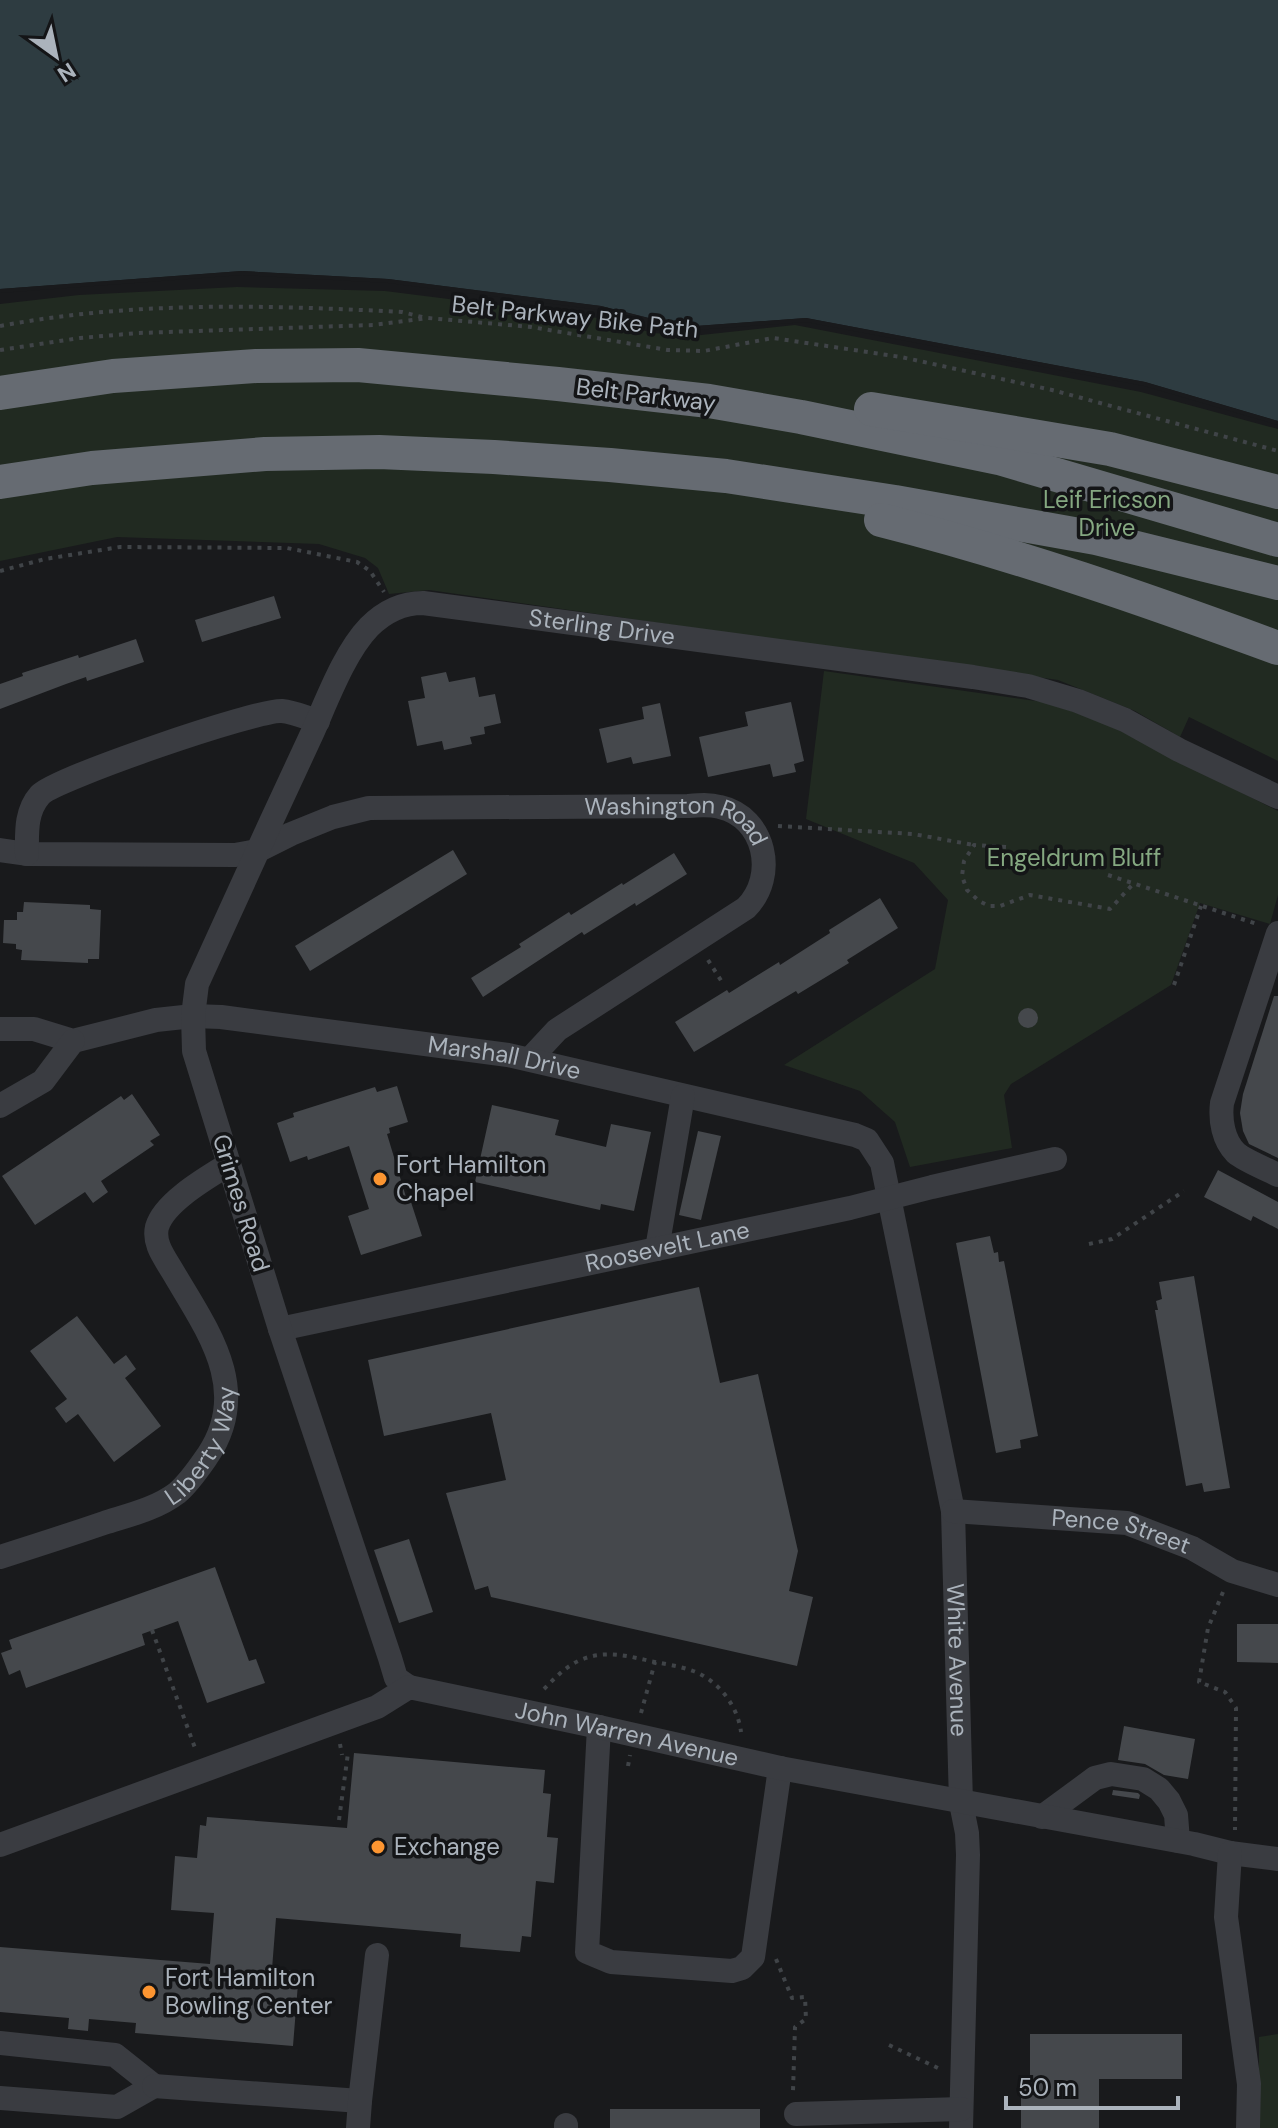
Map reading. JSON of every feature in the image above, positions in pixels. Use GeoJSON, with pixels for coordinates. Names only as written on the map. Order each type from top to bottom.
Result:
{"type":"FeatureCollection","features":[{"type":"Feature","properties":{"kind":"highway","name":"Belt Parkway"},"geometry":{"type":"LineString","coordinates":[[0,393],[113,376],[256,366],[358,365],[709,401],[999,458],[1278,540]]}},
{"type":"Feature","properties":{"kind":"highway"},"geometry":{"type":"LineString","coordinates":[[409,368],[563,367],[729,385],[1110,449],[1278,492]]}},
{"type":"Feature","properties":{"kind":"highway"},"geometry":{"type":"LineString","coordinates":[[0,482],[92,468],[265,454],[379,452],[610,465],[726,476],[895,502],[1096,538],[1278,583]]}},
{"type":"Feature","properties":{"kind":"highway"},"geometry":{"type":"LineString","coordinates":[[494,457],[755,493],[880,520],[956,539],[1157,603],[1278,648]]}},
{"type":"Feature","properties":{"kind":"street","name":"Sterling Drive"},"geometry":{"type":"LineString","coordinates":[[392,609],[408,603],[423,603],[1028,686],[1125,720],[1179,750],[1278,797]]}},
{"type":"Feature","properties":{"kind":"street"},"geometry":{"type":"LineString","coordinates":[[27,854],[29,813],[41,793],[76,776],[257,714],[282,711],[318,721],[352,649],[369,627],[392,609]]}},
{"type":"Feature","properties":{"kind":"street","name":"Grimes Road"},"geometry":{"type":"LineString","coordinates":[[318,721],[197,984],[193,1016],[194,1051],[280,1329],[396,1678],[409,1687]]}},
{"type":"Feature","properties":{"kind":"street","name":"Washington Road"},"geometry":{"type":"LineString","coordinates":[[257,851],[319,822],[369,808],[706,805],[723,807],[741,816],[753,827],[764,858],[764,875],[751,903],[557,1030],[530,1059]]}},
{"type":"Feature","properties":{"kind":"street"},"geometry":{"type":"LineString","coordinates":[[0,850],[27,854],[213,856],[257,851]]}},
{"type":"Feature","properties":{"kind":"street"},"geometry":{"type":"LineString","coordinates":[[1272,930],[1222,1103],[1220,1121],[1236,1153],[1278,1175]]}},
{"type":"Feature","properties":{"kind":"street","name":"Marshall Drive"},"geometry":{"type":"LineString","coordinates":[[73,1041],[156,1020],[221,1017],[530,1059],[855,1135],[867,1140],[882,1163],[889,1198]]}},
{"type":"Feature","properties":{"kind":"street"},"geometry":{"type":"LineString","coordinates":[[0,1029],[34,1029],[73,1041],[43,1081],[0,1106]]}},
{"type":"Feature","properties":{"kind":"street"},"geometry":{"type":"LineString","coordinates":[[657,1249],[683,1096]]}},
{"type":"Feature","properties":{"kind":"street","name":"Roosevelt Lane"},"geometry":{"type":"LineString","coordinates":[[280,1329],[657,1249],[1055,1159]]}},
{"type":"Feature","properties":{"kind":"street","name":"Liberty Way"},"geometry":{"type":"LineString","coordinates":[[0,1557],[154,1507],[178,1492],[218,1440],[226,1412],[222,1362],[210,1334],[158,1247],[157,1227],[169,1208],[188,1190],[229,1164]]}},
{"type":"Feature","properties":{"kind":"street","name":"White Avenue"},"geometry":{"type":"LineString","coordinates":[[889,1198],[953,1511],[961,1803],[967,1833],[968,1871],[961,2118]]}},
{"type":"Feature","properties":{"kind":"street","name":"Pence Street"},"geometry":{"type":"LineString","coordinates":[[953,1511],[1127,1523],[1192,1548],[1232,1571],[1278,1585]]}},
{"type":"Feature","properties":{"kind":"street"},"geometry":{"type":"LineString","coordinates":[[0,1845],[377,1707],[409,1687]]}},
{"type":"Feature","properties":{"kind":"street","name":"John Warren Avenue"},"geometry":{"type":"LineString","coordinates":[[409,1687],[780,1768],[1178,1841],[1233,1843],[1278,1859]]}},
{"type":"Feature","properties":{"kind":"street"},"geometry":{"type":"LineString","coordinates":[[599,1727],[587,1952],[611,1962],[732,1971],[742,1968],[753,1957],[780,1768]]}},
{"type":"Feature","properties":{"kind":"street"},"geometry":{"type":"LineString","coordinates":[[1042,1817],[1095,1778],[1111,1774],[1143,1779],[1159,1789],[1169,1801],[1176,1815],[1178,1841]]}},
{"type":"Feature","properties":{"kind":"street"},"geometry":{"type":"LineString","coordinates":[[1233,1843],[1226,1917],[1249,2084],[1248,2128]]}},
{"type":"Feature","properties":{"kind":"street"},"geometry":{"type":"LineString","coordinates":[[358,2128],[377,1955]]}},
{"type":"Feature","properties":{"kind":"street"},"geometry":{"type":"LineString","coordinates":[[0,2043],[115,2055],[154,2086]]}},
{"type":"Feature","properties":{"kind":"street"},"geometry":{"type":"LineString","coordinates":[[0,2098],[117,2107],[154,2086],[360,2101]]}},
{"type":"Feature","properties":{"kind":"street"},"geometry":{"type":"LineString","coordinates":[[804,2113],[961,2118]]}},
{"type":"Feature","properties":{"kind":"path"},"geometry":{"type":"LineString","coordinates":[[0,326],[83,313],[238,306],[402,312],[428,318]]}},
{"type":"Feature","properties":{"kind":"path","name":"Belt Parkway Bike Path"},"geometry":{"type":"LineString","coordinates":[[0,350],[67,339],[138,333],[373,325],[428,318],[531,327],[668,350],[704,351],[773,338],[901,357],[1052,390],[1278,451]]}},
{"type":"Feature","properties":{"kind":"path"},"geometry":{"type":"LineString","coordinates":[[0,571],[45,559],[120,547],[287,548],[364,566],[381,586],[392,609]]}},
{"type":"Feature","properties":{"kind":"path"},"geometry":{"type":"LineString","coordinates":[[777,826],[913,834],[974,845],[1006,847]]}},
{"type":"Feature","properties":{"kind":"path"},"geometry":{"type":"LineString","coordinates":[[974,845],[964,861],[962,876],[967,890],[989,906],[1000,906],[1030,895],[1110,909],[1133,884]]}},
{"type":"Feature","properties":{"kind":"path"},"geometry":{"type":"LineString","coordinates":[[1108,875],[1272,930]]}},
{"type":"Feature","properties":{"kind":"path"},"geometry":{"type":"LineString","coordinates":[[1174,985],[1201,906]]}},
{"type":"Feature","properties":{"kind":"path"},"geometry":{"type":"LineString","coordinates":[[708,960],[722,982]]}},
{"type":"Feature","properties":{"kind":"path"},"geometry":{"type":"LineString","coordinates":[[1089,1244],[1112,1239],[1184,1191]]}},
{"type":"Feature","properties":{"kind":"path"},"geometry":{"type":"LineString","coordinates":[[1232,1571],[1208,1628],[1199,1682],[1225,1692],[1236,1708],[1233,1843]]}},
{"type":"Feature","properties":{"kind":"path"},"geometry":{"type":"LineString","coordinates":[[152,1630],[197,1754]]}},
{"type":"Feature","properties":{"kind":"path"},"geometry":{"type":"LineString","coordinates":[[544,1689],[569,1666],[584,1658],[616,1654],[655,1662],[691,1670],[712,1683],[732,1705],[739,1718],[741,1732]]}},
{"type":"Feature","properties":{"kind":"path"},"geometry":{"type":"LineString","coordinates":[[640,1720],[655,1662]]}},
{"type":"Feature","properties":{"kind":"path"},"geometry":{"type":"LineString","coordinates":[[339,1820],[348,1753]]}},
{"type":"Feature","properties":{"kind":"path"},"geometry":{"type":"LineString","coordinates":[[753,1957],[777,1959],[792,1998],[805,1997],[806,2019],[795,2027],[792,2088],[804,2113]]}},
{"type":"Feature","properties":{"kind":"path"},"geometry":{"type":"LineString","coordinates":[[889,2045],[942,2070]]}},
{"type":"Feature","properties":{"kind":"green space","name":"Leif Ericson Drive"},"geometry":{"type":"Polygon","coordinates":[[[237,287],[385,291],[598,318],[653,333],[692,336],[795,325],[1141,392],[1278,429],[1278,761],[1189,717],[1180,737],[1135,711],[1058,680],[429,590],[389,594],[378,568],[365,558],[319,544],[117,537],[0,561],[0,304],[79,295],[237,287]]]}},
{"type":"Feature","properties":{"kind":"green space","name":"Engeldrum Bluff"},"geometry":{"type":"Polygon","coordinates":[[[824,671],[1043,702],[1099,720],[1278,811],[1278,895],[1270,924],[1200,903],[1171,985],[1011,1084],[1004,1095],[1012,1148],[910,1167],[895,1122],[860,1091],[784,1065],[935,969],[948,900],[914,863],[806,819],[824,671]]]}},
{"type":"Feature","properties":{"kind":"green space"},"geometry":{"type":"Polygon","coordinates":[[[1278,2034],[1278,2128],[1259,2128],[1259,2037],[1278,2034]]]}},
{"type":"Feature","properties":{"kind":"shaded area"},"geometry":{"type":"Polygon","coordinates":[[[0,0],[1278,0],[1278,421],[1145,382],[806,318],[696,326],[601,306],[388,279],[242,271],[0,289],[0,0]]]}},
{"type":"Feature","properties":{"kind":"pier"},"geometry":{"type":"Polygon","coordinates":[[[242,271],[388,279],[601,306],[696,326],[806,318],[1145,382],[1278,421],[1278,425],[1144,386],[806,322],[695,330],[600,310],[388,283],[242,275],[0,293],[0,289],[242,271]]]}},
{"type":"Feature","properties":{"kind":"building"},"geometry":{"type":"Polygon","coordinates":[[[274,596],[281,618],[202,642],[195,620],[274,596]]]}},
{"type":"Feature","properties":{"kind":"building"},"geometry":{"type":"Polygon","coordinates":[[[136,639],[144,662],[87,681],[86,677],[0,709],[0,684],[23,676],[22,673],[136,639]]]}},
{"type":"Feature","properties":{"kind":"building"},"geometry":{"type":"Polygon","coordinates":[[[446,672],[449,682],[475,677],[479,697],[495,694],[501,723],[484,727],[485,734],[470,737],[472,744],[444,750],[442,741],[417,746],[408,701],[425,698],[421,677],[446,672]]]}},
{"type":"Feature","properties":{"kind":"building"},"geometry":{"type":"Polygon","coordinates":[[[791,702],[804,761],[794,764],[796,772],[773,777],[770,764],[708,777],[699,737],[748,726],[745,712],[791,702]]]}},
{"type":"Feature","properties":{"kind":"building"},"geometry":{"type":"Polygon","coordinates":[[[660,703],[671,756],[633,764],[631,757],[607,763],[599,729],[644,719],[642,707],[660,703]]]}},
{"type":"Feature","properties":{"kind":"building"},"geometry":{"type":"Polygon","coordinates":[[[453,850],[467,874],[310,971],[295,946],[453,850]]]}},
{"type":"Feature","properties":{"kind":"building"},"geometry":{"type":"Polygon","coordinates":[[[674,853],[687,874],[584,935],[582,932],[483,997],[471,978],[569,912],[571,915],[674,853]]]}},
{"type":"Feature","properties":{"kind":"building"},"geometry":{"type":"Polygon","coordinates":[[[880,898],[898,928],[798,994],[796,991],[694,1052],[675,1022],[727,990],[729,993],[779,962],[780,965],[880,898]]]}},
{"type":"Feature","properties":{"kind":"building"},"geometry":{"type":"Polygon","coordinates":[[[24,902],[90,905],[90,909],[101,910],[99,959],[88,959],[88,963],[21,960],[22,950],[16,949],[16,944],[3,943],[4,920],[17,920],[17,912],[23,912],[24,902]]]}},
{"type":"Feature","properties":{"kind":"building"},"geometry":{"type":"Polygon","coordinates":[[[1274,996],[1278,996],[1278,1158],[1249,1144],[1240,1113],[1243,1094],[1274,996]]]}},
{"type":"Feature","properties":{"kind":"building"},"geometry":{"type":"Polygon","coordinates":[[[1028,1008],[1035,1011],[1038,1018],[1035,1025],[1028,1028],[1021,1025],[1018,1018],[1021,1011],[1028,1008]]]}},
{"type":"Feature","properties":{"kind":"building","name":"Fort Hamilton Chapel"},"geometry":{"type":"Polygon","coordinates":[[[397,1086],[408,1122],[389,1128],[390,1133],[387,1134],[406,1197],[409,1196],[422,1236],[361,1255],[348,1216],[369,1209],[349,1146],[308,1160],[307,1156],[290,1162],[277,1123],[294,1117],[293,1113],[375,1087],[377,1092],[397,1086]]]}},
{"type":"Feature","properties":{"kind":"building"},"geometry":{"type":"Polygon","coordinates":[[[132,1094],[160,1135],[150,1141],[154,1145],[101,1181],[108,1192],[93,1203],[85,1192],[35,1225],[2,1176],[121,1096],[124,1100],[132,1094]]]}},
{"type":"Feature","properties":{"kind":"building"},"geometry":{"type":"Polygon","coordinates":[[[492,1105],[559,1120],[555,1135],[606,1147],[611,1124],[651,1132],[634,1211],[601,1204],[600,1210],[475,1182],[492,1105]]]}},
{"type":"Feature","properties":{"kind":"building"},"geometry":{"type":"Polygon","coordinates":[[[698,1131],[721,1136],[701,1220],[679,1215],[698,1131]]]}},
{"type":"Feature","properties":{"kind":"building"},"geometry":{"type":"Polygon","coordinates":[[[1218,1170],[1278,1202],[1278,1229],[1253,1216],[1251,1221],[1204,1197],[1218,1170]]]}},
{"type":"Feature","properties":{"kind":"building"},"geometry":{"type":"Polygon","coordinates":[[[990,1236],[999,1262],[1004,1261],[1038,1436],[1020,1440],[1021,1448],[996,1453],[956,1243],[990,1236]]]}},
{"type":"Feature","properties":{"kind":"building"},"geometry":{"type":"Polygon","coordinates":[[[1194,1276],[1230,1488],[1204,1492],[1202,1483],[1186,1486],[1155,1310],[1158,1310],[1156,1301],[1162,1299],[1159,1282],[1194,1276]]]}},
{"type":"Feature","properties":{"kind":"building"},"geometry":{"type":"Polygon","coordinates":[[[699,1287],[720,1383],[758,1374],[798,1551],[789,1591],[813,1597],[797,1666],[491,1597],[488,1586],[475,1590],[446,1493],[506,1480],[491,1413],[384,1436],[368,1360],[699,1287]]]}},
{"type":"Feature","properties":{"kind":"building"},"geometry":{"type":"Polygon","coordinates":[[[77,1316],[114,1364],[126,1355],[136,1369],[125,1378],[161,1426],[114,1462],[78,1414],[66,1423],[55,1408],[67,1399],[30,1351],[77,1316]]]}},
{"type":"Feature","properties":{"kind":"building"},"geometry":{"type":"Polygon","coordinates":[[[409,1539],[433,1612],[399,1623],[374,1550],[409,1539]]]}},
{"type":"Feature","properties":{"kind":"building"},"geometry":{"type":"Polygon","coordinates":[[[215,1567],[249,1661],[256,1659],[265,1683],[207,1703],[178,1621],[142,1634],[145,1645],[26,1688],[20,1670],[9,1675],[1,1653],[12,1649],[9,1640],[215,1567]]]}},
{"type":"Feature","properties":{"kind":"building"},"geometry":{"type":"Polygon","coordinates":[[[1237,1624],[1278,1624],[1278,1663],[1237,1662],[1237,1624]]]}},
{"type":"Feature","properties":{"kind":"building"},"geometry":{"type":"Polygon","coordinates":[[[1124,1726],[1195,1739],[1188,1779],[1164,1775],[1145,1764],[1118,1760],[1124,1726]]]}},
{"type":"Feature","properties":{"kind":"building","name":"Exchange"},"geometry":{"type":"Polygon","coordinates":[[[354,1753],[545,1770],[543,1793],[551,1794],[547,1837],[558,1838],[554,1883],[536,1881],[531,1937],[522,1936],[520,1952],[460,1947],[461,1934],[276,1918],[272,1969],[299,1971],[293,2046],[135,2033],[136,2023],[89,2019],[88,2031],[68,2029],[69,2018],[0,2012],[0,1947],[210,1964],[214,1913],[171,1910],[175,1856],[197,1858],[200,1825],[206,1826],[207,1817],[347,1828],[354,1753]]]}},
{"type":"Feature","properties":{"kind":"building"},"geometry":{"type":"Polygon","coordinates":[[[1113,1790],[1138,1793],[1139,1799],[1112,1795],[1113,1790]]]}},
{"type":"Feature","properties":{"kind":"building"},"geometry":{"type":"Polygon","coordinates":[[[1030,2034],[1182,2034],[1182,2079],[1099,2079],[1099,2128],[1021,2128],[1021,2076],[1030,2076],[1030,2034]]]}},
{"type":"Feature","properties":{"kind":"building"},"geometry":{"type":"Polygon","coordinates":[[[610,2109],[760,2109],[760,2128],[610,2128],[610,2109]]]}},
{"type":"Feature","properties":{"kind":"place","name":"Fort Hamilton Chapel"},"geometry":{"type":"Point","coordinates":[380,1179]}},
{"type":"Feature","properties":{"kind":"place","name":"Exchange"},"geometry":{"type":"Point","coordinates":[378,1847]}},
{"type":"Feature","properties":{"kind":"place","name":"Fort Hamilton Bowling Center"},"geometry":{"type":"Point","coordinates":[149,1992]}}]}
